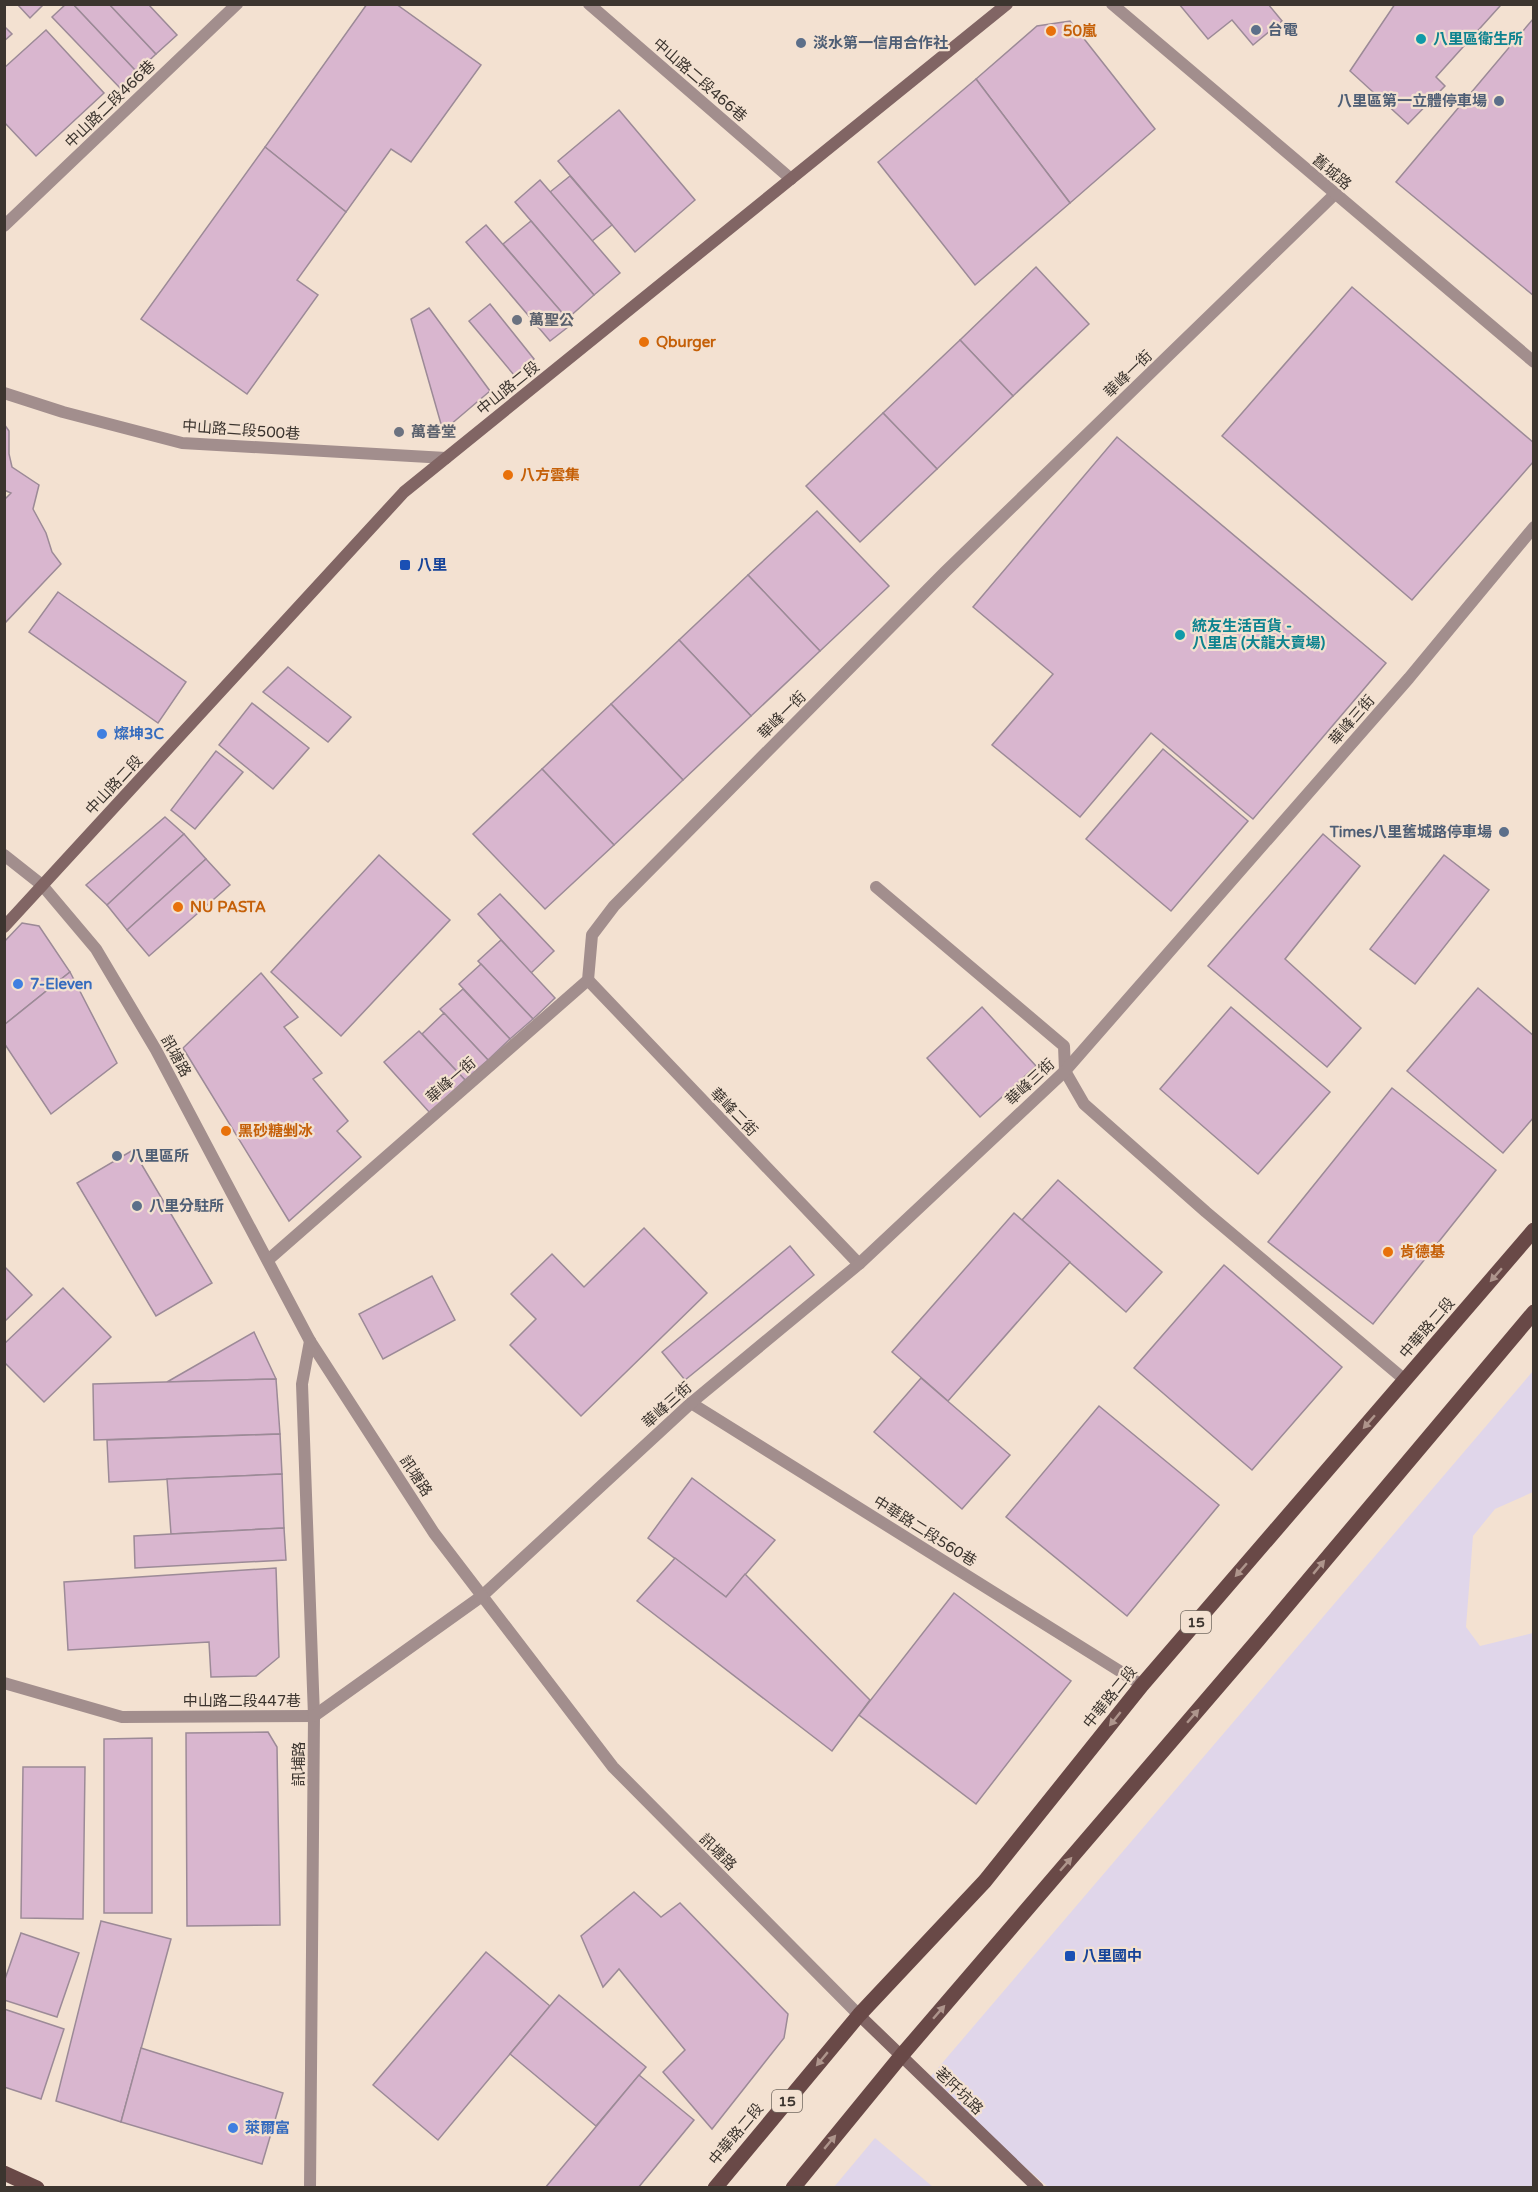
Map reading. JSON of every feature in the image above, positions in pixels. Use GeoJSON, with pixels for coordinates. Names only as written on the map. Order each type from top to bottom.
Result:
{"type":"FeatureCollection","features":[{"type":"Feature","properties":{"kind":"main road","name":"中山路二段"},"geometry":{"type":"LineString","coordinates":[[4,927],[404,492],[1007,4]]}},
{"type":"Feature","properties":{"kind":"main road","name":"中華路二段"},"geometry":{"type":"LineString","coordinates":[[715,2187],[860,2015],[985,1881],[1142,1685],[1533,1230]]}},
{"type":"Feature","properties":{"kind":"main road"},"geometry":{"type":"LineString","coordinates":[[793,2187],[901,2056],[1266,1630],[1533,1312]]}},
{"type":"Feature","properties":{"kind":"main road","name":"荖阡坑路"},"geometry":{"type":"LineString","coordinates":[[860,2015],[1038,2187]]}},
{"type":"Feature","properties":{"kind":"main road"},"geometry":{"type":"LineString","coordinates":[[4,2173],[37,2187]]}},
{"type":"Feature","properties":{"kind":"street","name":"中山路二段466巷"},"geometry":{"type":"LineString","coordinates":[[4,226],[237,4]]}},
{"type":"Feature","properties":{"kind":"street","name":"中山路二段466巷"},"geometry":{"type":"LineString","coordinates":[[589,4],[791,179]]}},
{"type":"Feature","properties":{"kind":"street","name":"舊城路"},"geometry":{"type":"LineString","coordinates":[[1112,4],[1533,362]]}},
{"type":"Feature","properties":{"kind":"street","name":"華峰一街"},"geometry":{"type":"LineString","coordinates":[[268,1260],[588,980],[592,935],[614,906],[945,572],[1335,194]]}},
{"type":"Feature","properties":{"kind":"street","name":"中山路二段500巷"},"geometry":{"type":"LineString","coordinates":[[4,393],[63,412],[182,443],[446,458]]}},
{"type":"Feature","properties":{"kind":"street","name":"華峰三街"},"geometry":{"type":"LineString","coordinates":[[482,1596],[691,1403],[859,1264],[1065,1071],[1409,678],[1533,527]]}},
{"type":"Feature","properties":{"kind":"street","name":"訊塘路"},"geometry":{"type":"LineString","coordinates":[[4,855],[42,885],[96,950],[156,1050],[309,1341],[434,1533],[613,1767],[860,2015]]}},
{"type":"Feature","properties":{"kind":"street"},"geometry":{"type":"LineString","coordinates":[[876,887],[1064,1046],[1065,1071],[1084,1104],[1206,1212],[1405,1380]]}},
{"type":"Feature","properties":{"kind":"street","name":"華峰二街"},"geometry":{"type":"LineString","coordinates":[[588,980],[859,1264]]}},
{"type":"Feature","properties":{"kind":"street","name":"訊埔路"},"geometry":{"type":"LineString","coordinates":[[309,1341],[302,1384],[314,1716],[310,2187]]}},
{"type":"Feature","properties":{"kind":"street","name":"中華路二段560巷"},"geometry":{"type":"LineString","coordinates":[[691,1403],[1142,1685]]}},
{"type":"Feature","properties":{"kind":"street","name":"中山路二段447巷"},"geometry":{"type":"LineString","coordinates":[[4,1683],[122,1717],[314,1716],[482,1596]]}},
{"type":"Feature","properties":{"kind":"shaded area"},"geometry":{"type":"Polygon","coordinates":[[[1533,1371],[1533,1492],[1495,1509],[1473,1536],[1466,1627],[1480,1646],[1533,1633],[1533,2187],[1048,2187],[926,2082],[1533,1371]]]}},
{"type":"Feature","properties":{"kind":"shaded area"},"geometry":{"type":"Polygon","coordinates":[[[875,2138],[933,2187],[834,2187],[875,2138]]]}},
{"type":"Feature","properties":{"kind":"building"},"geometry":{"type":"Polygon","coordinates":[[[17,4],[44,4],[30,18],[17,4]]]}},
{"type":"Feature","properties":{"kind":"building"},"geometry":{"type":"Polygon","coordinates":[[[66,4],[73,4],[137,72],[120,88],[52,17],[66,4]]]}},
{"type":"Feature","properties":{"kind":"building"},"geometry":{"type":"Polygon","coordinates":[[[73,4],[109,4],[156,54],[137,72],[73,4]]]}},
{"type":"Feature","properties":{"kind":"building"},"geometry":{"type":"Polygon","coordinates":[[[109,4],[148,4],[177,35],[156,54],[109,4]]]}},
{"type":"Feature","properties":{"kind":"building"},"geometry":{"type":"Polygon","coordinates":[[[367,4],[396,4],[481,65],[411,162],[391,149],[346,212],[265,147],[367,4]]]}},
{"type":"Feature","properties":{"kind":"building","name":"台電"},"geometry":{"type":"Polygon","coordinates":[[[1179,4],[1268,4],[1282,21],[1253,45],[1232,20],[1208,39],[1179,4]]]}},
{"type":"Feature","properties":{"kind":"building","name":"八里區衛生所"},"geometry":{"type":"Polygon","coordinates":[[[1395,4],[1498,4],[1500,6],[1436,77],[1445,86],[1408,124],[1350,71],[1395,4]]]}},
{"type":"Feature","properties":{"kind":"building","name":"八里區第一立體停車場"},"geometry":{"type":"Polygon","coordinates":[[[1534,20],[1534,296],[1396,182],[1534,20]]]}},
{"type":"Feature","properties":{"kind":"building"},"geometry":{"type":"Polygon","coordinates":[[[1070,21],[1155,129],[1070,203],[976,79],[1037,26],[1070,21]]]}},
{"type":"Feature","properties":{"kind":"building"},"geometry":{"type":"Polygon","coordinates":[[[4,26],[12,34],[4,41],[4,26]]]}},
{"type":"Feature","properties":{"kind":"building"},"geometry":{"type":"Polygon","coordinates":[[[46,30],[104,93],[36,156],[4,122],[4,68],[46,30]]]}},
{"type":"Feature","properties":{"kind":"building"},"geometry":{"type":"Polygon","coordinates":[[[976,79],[1070,203],[975,285],[878,162],[976,79]]]}},
{"type":"Feature","properties":{"kind":"building"},"geometry":{"type":"Polygon","coordinates":[[[619,110],[695,200],[635,252],[558,161],[619,110]]]}},
{"type":"Feature","properties":{"kind":"building"},"geometry":{"type":"Polygon","coordinates":[[[265,147],[346,212],[297,280],[318,295],[247,394],[141,319],[265,147]]]}},
{"type":"Feature","properties":{"kind":"building"},"geometry":{"type":"Polygon","coordinates":[[[570,176],[612,225],[592,241],[550,192],[570,176]]]}},
{"type":"Feature","properties":{"kind":"building"},"geometry":{"type":"Polygon","coordinates":[[[540,180],[620,273],[594,295],[515,202],[540,180]]]}},
{"type":"Feature","properties":{"kind":"building"},"geometry":{"type":"Polygon","coordinates":[[[531,221],[594,295],[567,319],[503,244],[531,221]]]}},
{"type":"Feature","properties":{"kind":"building"},"geometry":{"type":"Polygon","coordinates":[[[486,225],[572,324],[550,341],[466,242],[486,225]]]}},
{"type":"Feature","properties":{"kind":"building"},"geometry":{"type":"Polygon","coordinates":[[[1036,267],[1089,324],[1013,396],[960,340],[1036,267]]]}},
{"type":"Feature","properties":{"kind":"building"},"geometry":{"type":"Polygon","coordinates":[[[1352,287],[1534,443],[1534,461],[1412,600],[1222,436],[1352,287]]]}},
{"type":"Feature","properties":{"kind":"building"},"geometry":{"type":"Polygon","coordinates":[[[490,304],[534,359],[514,375],[469,321],[490,304]]]}},
{"type":"Feature","properties":{"kind":"building"},"geometry":{"type":"Polygon","coordinates":[[[429,308],[490,391],[443,431],[411,319],[429,308]]]}},
{"type":"Feature","properties":{"kind":"building"},"geometry":{"type":"Polygon","coordinates":[[[960,340],[1013,396],[937,469],[883,413],[960,340]]]}},
{"type":"Feature","properties":{"kind":"building"},"geometry":{"type":"Polygon","coordinates":[[[883,413],[937,469],[860,542],[806,486],[883,413]]]}},
{"type":"Feature","properties":{"kind":"building"},"geometry":{"type":"Polygon","coordinates":[[[4,424],[9,431],[9,454],[12,467],[39,485],[33,509],[46,533],[52,552],[61,564],[4,624],[4,500],[11,493],[4,490],[4,424]]]}},
{"type":"Feature","properties":{"kind":"building","name":"統友生活百貨 - 八里店 (大龍大賣場)"},"geometry":{"type":"Polygon","coordinates":[[[1117,437],[1386,663],[1253,819],[1151,733],[1080,817],[992,745],[1053,674],[973,607],[1117,437]]]}},
{"type":"Feature","properties":{"kind":"building"},"geometry":{"type":"Polygon","coordinates":[[[817,511],[889,586],[820,651],[748,575],[817,511]]]}},
{"type":"Feature","properties":{"kind":"building"},"geometry":{"type":"Polygon","coordinates":[[[748,575],[820,651],[751,716],[679,640],[748,575]]]}},
{"type":"Feature","properties":{"kind":"building"},"geometry":{"type":"Polygon","coordinates":[[[58,592],[186,682],[158,723],[29,632],[58,592]]]}},
{"type":"Feature","properties":{"kind":"building"},"geometry":{"type":"Polygon","coordinates":[[[679,640],[751,716],[683,780],[611,704],[679,640]]]}},
{"type":"Feature","properties":{"kind":"building"},"geometry":{"type":"Polygon","coordinates":[[[288,667],[351,717],[328,742],[263,692],[288,667]]]}},
{"type":"Feature","properties":{"kind":"building"},"geometry":{"type":"Polygon","coordinates":[[[252,703],[309,748],[273,789],[219,745],[252,703]]]}},
{"type":"Feature","properties":{"kind":"building"},"geometry":{"type":"Polygon","coordinates":[[[611,704],[683,780],[614,845],[542,769],[611,704]]]}},
{"type":"Feature","properties":{"kind":"building"},"geometry":{"type":"Polygon","coordinates":[[[1163,749],[1248,821],[1171,911],[1086,839],[1163,749]]]}},
{"type":"Feature","properties":{"kind":"building"},"geometry":{"type":"Polygon","coordinates":[[[216,751],[243,772],[195,829],[171,810],[216,751]]]}},
{"type":"Feature","properties":{"kind":"building"},"geometry":{"type":"Polygon","coordinates":[[[542,769],[614,845],[545,909],[473,834],[542,769]]]}},
{"type":"Feature","properties":{"kind":"building"},"geometry":{"type":"Polygon","coordinates":[[[165,817],[184,834],[107,905],[86,885],[165,817]]]}},
{"type":"Feature","properties":{"kind":"building"},"geometry":{"type":"Polygon","coordinates":[[[184,834],[206,859],[127,930],[107,905],[184,834]]]}},
{"type":"Feature","properties":{"kind":"building"},"geometry":{"type":"Polygon","coordinates":[[[1323,834],[1360,866],[1285,959],[1361,1028],[1327,1067],[1208,966],[1323,834]]]}},
{"type":"Feature","properties":{"kind":"building"},"geometry":{"type":"Polygon","coordinates":[[[379,855],[450,920],[341,1036],[271,972],[379,855]]]}},
{"type":"Feature","properties":{"kind":"building"},"geometry":{"type":"Polygon","coordinates":[[[1444,855],[1489,890],[1415,984],[1370,949],[1444,855]]]}},
{"type":"Feature","properties":{"kind":"building","name":"NU PASTA"},"geometry":{"type":"Polygon","coordinates":[[[206,859],[230,885],[149,956],[127,930],[206,859]]]}},
{"type":"Feature","properties":{"kind":"building"},"geometry":{"type":"Polygon","coordinates":[[[500,894],[554,951],[531,973],[478,914],[500,894]]]}},
{"type":"Feature","properties":{"kind":"building"},"geometry":{"type":"Polygon","coordinates":[[[22,923],[39,926],[70,972],[4,1025],[4,942],[22,923]]]}},
{"type":"Feature","properties":{"kind":"building"},"geometry":{"type":"Polygon","coordinates":[[[501,940],[555,998],[533,1019],[478,961],[501,940]]]}},
{"type":"Feature","properties":{"kind":"building"},"geometry":{"type":"Polygon","coordinates":[[[481,964],[533,1019],[510,1039],[459,984],[481,964]]]}},
{"type":"Feature","properties":{"kind":"building"},"geometry":{"type":"Polygon","coordinates":[[[70,972],[117,1063],[51,1114],[4,1043],[4,1025],[70,972]]]}},
{"type":"Feature","properties":{"kind":"building"},"geometry":{"type":"Polygon","coordinates":[[[261,973],[298,1017],[284,1027],[322,1073],[313,1079],[348,1121],[337,1131],[361,1157],[289,1221],[183,1048],[261,973]]]}},
{"type":"Feature","properties":{"kind":"building"},"geometry":{"type":"Polygon","coordinates":[[[1478,988],[1534,1036],[1534,1117],[1503,1153],[1407,1071],[1478,988]]]}},
{"type":"Feature","properties":{"kind":"building"},"geometry":{"type":"Polygon","coordinates":[[[463,989],[510,1039],[488,1060],[440,1009],[463,989]]]}},
{"type":"Feature","properties":{"kind":"building"},"geometry":{"type":"Polygon","coordinates":[[[982,1007],[1036,1066],[980,1117],[927,1058],[982,1007]]]}},
{"type":"Feature","properties":{"kind":"building"},"geometry":{"type":"Polygon","coordinates":[[[1231,1007],[1330,1092],[1258,1174],[1160,1089],[1231,1007]]]}},
{"type":"Feature","properties":{"kind":"building"},"geometry":{"type":"Polygon","coordinates":[[[444,1013],[488,1060],[465,1080],[422,1034],[444,1013]]]}},
{"type":"Feature","properties":{"kind":"building"},"geometry":{"type":"Polygon","coordinates":[[[419,1031],[465,1080],[430,1113],[384,1062],[419,1031]]]}},
{"type":"Feature","properties":{"kind":"building"},"geometry":{"type":"Polygon","coordinates":[[[1392,1088],[1496,1170],[1373,1324],[1268,1242],[1392,1088]]]}},
{"type":"Feature","properties":{"kind":"building"},"geometry":{"type":"Polygon","coordinates":[[[133,1150],[212,1283],[156,1316],[77,1183],[133,1150]]]}},
{"type":"Feature","properties":{"kind":"building"},"geometry":{"type":"Polygon","coordinates":[[[1058,1180],[1162,1272],[1126,1312],[1022,1220],[1058,1180]]]}},
{"type":"Feature","properties":{"kind":"building"},"geometry":{"type":"Polygon","coordinates":[[[1014,1213],[1070,1262],[948,1401],[892,1352],[1014,1213]]]}},
{"type":"Feature","properties":{"kind":"building"},"geometry":{"type":"Polygon","coordinates":[[[644,1228],[707,1293],[581,1416],[510,1345],[536,1319],[511,1294],[552,1254],[584,1287],[644,1228]]]}},
{"type":"Feature","properties":{"kind":"building"},"geometry":{"type":"Polygon","coordinates":[[[790,1246],[814,1275],[685,1380],[662,1352],[790,1246]]]}},
{"type":"Feature","properties":{"kind":"building"},"geometry":{"type":"Polygon","coordinates":[[[1224,1265],[1342,1367],[1252,1470],[1134,1368],[1224,1265]]]}},
{"type":"Feature","properties":{"kind":"building"},"geometry":{"type":"Polygon","coordinates":[[[4,1266],[32,1295],[4,1322],[4,1266]]]}},
{"type":"Feature","properties":{"kind":"building"},"geometry":{"type":"Polygon","coordinates":[[[432,1276],[455,1320],[383,1359],[359,1314],[432,1276]]]}},
{"type":"Feature","properties":{"kind":"building"},"geometry":{"type":"Polygon","coordinates":[[[63,1288],[111,1337],[44,1402],[4,1362],[4,1344],[63,1288]]]}},
{"type":"Feature","properties":{"kind":"building"},"geometry":{"type":"Polygon","coordinates":[[[254,1332],[276,1379],[167,1382],[254,1332]]]}},
{"type":"Feature","properties":{"kind":"building"},"geometry":{"type":"Polygon","coordinates":[[[921,1378],[1010,1455],[962,1509],[874,1432],[921,1378]]]}},
{"type":"Feature","properties":{"kind":"building"},"geometry":{"type":"Polygon","coordinates":[[[276,1379],[280,1434],[94,1440],[93,1384],[276,1379]]]}},
{"type":"Feature","properties":{"kind":"building"},"geometry":{"type":"Polygon","coordinates":[[[1099,1406],[1219,1505],[1127,1616],[1006,1517],[1099,1406]]]}},
{"type":"Feature","properties":{"kind":"building"},"geometry":{"type":"Polygon","coordinates":[[[280,1434],[282,1474],[109,1482],[107,1440],[280,1434]]]}},
{"type":"Feature","properties":{"kind":"building"},"geometry":{"type":"Polygon","coordinates":[[[282,1474],[284,1528],[171,1534],[167,1479],[282,1474]]]}},
{"type":"Feature","properties":{"kind":"building"},"geometry":{"type":"Polygon","coordinates":[[[692,1478],[775,1540],[726,1597],[648,1538],[692,1478]]]}},
{"type":"Feature","properties":{"kind":"building"},"geometry":{"type":"Polygon","coordinates":[[[284,1528],[286,1560],[135,1568],[134,1536],[284,1528]]]}},
{"type":"Feature","properties":{"kind":"building"},"geometry":{"type":"Polygon","coordinates":[[[675,1558],[726,1597],[745,1574],[870,1700],[832,1751],[637,1601],[675,1558]]]}},
{"type":"Feature","properties":{"kind":"building"},"geometry":{"type":"Polygon","coordinates":[[[276,1568],[279,1657],[256,1676],[211,1677],[209,1642],[68,1650],[64,1582],[276,1568]]]}},
{"type":"Feature","properties":{"kind":"building"},"geometry":{"type":"Polygon","coordinates":[[[954,1593],[1071,1681],[976,1804],[859,1715],[954,1593]]]}},
{"type":"Feature","properties":{"kind":"building"},"geometry":{"type":"Polygon","coordinates":[[[268,1732],[277,1747],[280,1925],[187,1926],[186,1733],[268,1732]]]}},
{"type":"Feature","properties":{"kind":"building"},"geometry":{"type":"Polygon","coordinates":[[[152,1738],[152,1913],[104,1913],[104,1739],[152,1738]]]}},
{"type":"Feature","properties":{"kind":"building"},"geometry":{"type":"Polygon","coordinates":[[[23,1767],[85,1767],[83,1919],[21,1918],[23,1767]]]}},
{"type":"Feature","properties":{"kind":"building"},"geometry":{"type":"Polygon","coordinates":[[[634,1892],[661,1917],[680,1903],[788,2014],[784,2038],[712,2129],[663,2072],[685,2050],[619,1969],[603,1987],[581,1936],[634,1892]]]}},
{"type":"Feature","properties":{"kind":"building"},"geometry":{"type":"Polygon","coordinates":[[[101,1921],[171,1939],[121,2122],[56,2101],[101,1921]]]}},
{"type":"Feature","properties":{"kind":"building"},"geometry":{"type":"Polygon","coordinates":[[[21,1933],[79,1953],[57,2017],[4,2000],[4,1982],[21,1933]]]}},
{"type":"Feature","properties":{"kind":"building"},"geometry":{"type":"Polygon","coordinates":[[[486,1952],[550,2006],[438,2140],[373,2085],[486,1952]]]}},
{"type":"Feature","properties":{"kind":"building"},"geometry":{"type":"Polygon","coordinates":[[[559,1995],[646,2067],[596,2126],[510,2054],[559,1995]]]}},
{"type":"Feature","properties":{"kind":"building"},"geometry":{"type":"Polygon","coordinates":[[[4,2009],[64,2029],[41,2099],[4,2087],[4,2009]]]}},
{"type":"Feature","properties":{"kind":"building"},"geometry":{"type":"Polygon","coordinates":[[[141,2048],[283,2093],[262,2164],[121,2122],[141,2048]]]}},
{"type":"Feature","properties":{"kind":"building"},"geometry":{"type":"Polygon","coordinates":[[[639,2075],[694,2120],[638,2188],[545,2188],[639,2075]]]}},
{"type":"Feature","properties":{"kind":"place","name":"台電"},"geometry":{"type":"Point","coordinates":[1256,30]}},
{"type":"Feature","properties":{"kind":"place","name":"50嵐"},"geometry":{"type":"Point","coordinates":[1051,31]}},
{"type":"Feature","properties":{"kind":"place","name":"八里區衛生所"},"geometry":{"type":"Point","coordinates":[1421,39]}},
{"type":"Feature","properties":{"kind":"place","name":"淡水第一信用合作社"},"geometry":{"type":"Point","coordinates":[801,43]}},
{"type":"Feature","properties":{"kind":"place","name":"八里區第一立體停車場"},"geometry":{"type":"Point","coordinates":[1499,101]}},
{"type":"Feature","properties":{"kind":"place","name":"萬聖公"},"geometry":{"type":"Point","coordinates":[517,320]}},
{"type":"Feature","properties":{"kind":"place","name":"Qburger"},"geometry":{"type":"Point","coordinates":[644,342]}},
{"type":"Feature","properties":{"kind":"place","name":"萬善堂"},"geometry":{"type":"Point","coordinates":[399,432]}},
{"type":"Feature","properties":{"kind":"place","name":"八方雲集"},"geometry":{"type":"Point","coordinates":[508,475]}},
{"type":"Feature","properties":{"kind":"place","name":"八里"},"geometry":{"type":"Point","coordinates":[405,565]}},
{"type":"Feature","properties":{"kind":"place","name":"統友生活百貨 - 八里店 (大龍大賣場)"},"geometry":{"type":"Point","coordinates":[1180,635]}},
{"type":"Feature","properties":{"kind":"place","name":"燦坤3C"},"geometry":{"type":"Point","coordinates":[102,734]}},
{"type":"Feature","properties":{"kind":"place","name":"Times八里舊城路停車場"},"geometry":{"type":"Point","coordinates":[1504,832]}},
{"type":"Feature","properties":{"kind":"place","name":"NU PASTA"},"geometry":{"type":"Point","coordinates":[178,907]}},
{"type":"Feature","properties":{"kind":"place","name":"7-Eleven"},"geometry":{"type":"Point","coordinates":[18,984]}},
{"type":"Feature","properties":{"kind":"place","name":"黑砂糖剉冰"},"geometry":{"type":"Point","coordinates":[226,1131]}},
{"type":"Feature","properties":{"kind":"place","name":"八里區所"},"geometry":{"type":"Point","coordinates":[117,1156]}},
{"type":"Feature","properties":{"kind":"place","name":"八里分駐所"},"geometry":{"type":"Point","coordinates":[137,1206]}},
{"type":"Feature","properties":{"kind":"place","name":"肯德基"},"geometry":{"type":"Point","coordinates":[1388,1252]}},
{"type":"Feature","properties":{"kind":"place","name":"八里國中"},"geometry":{"type":"Point","coordinates":[1070,1956]}},
{"type":"Feature","properties":{"kind":"place","name":"萊爾富"},"geometry":{"type":"Point","coordinates":[233,2128]}}]}
